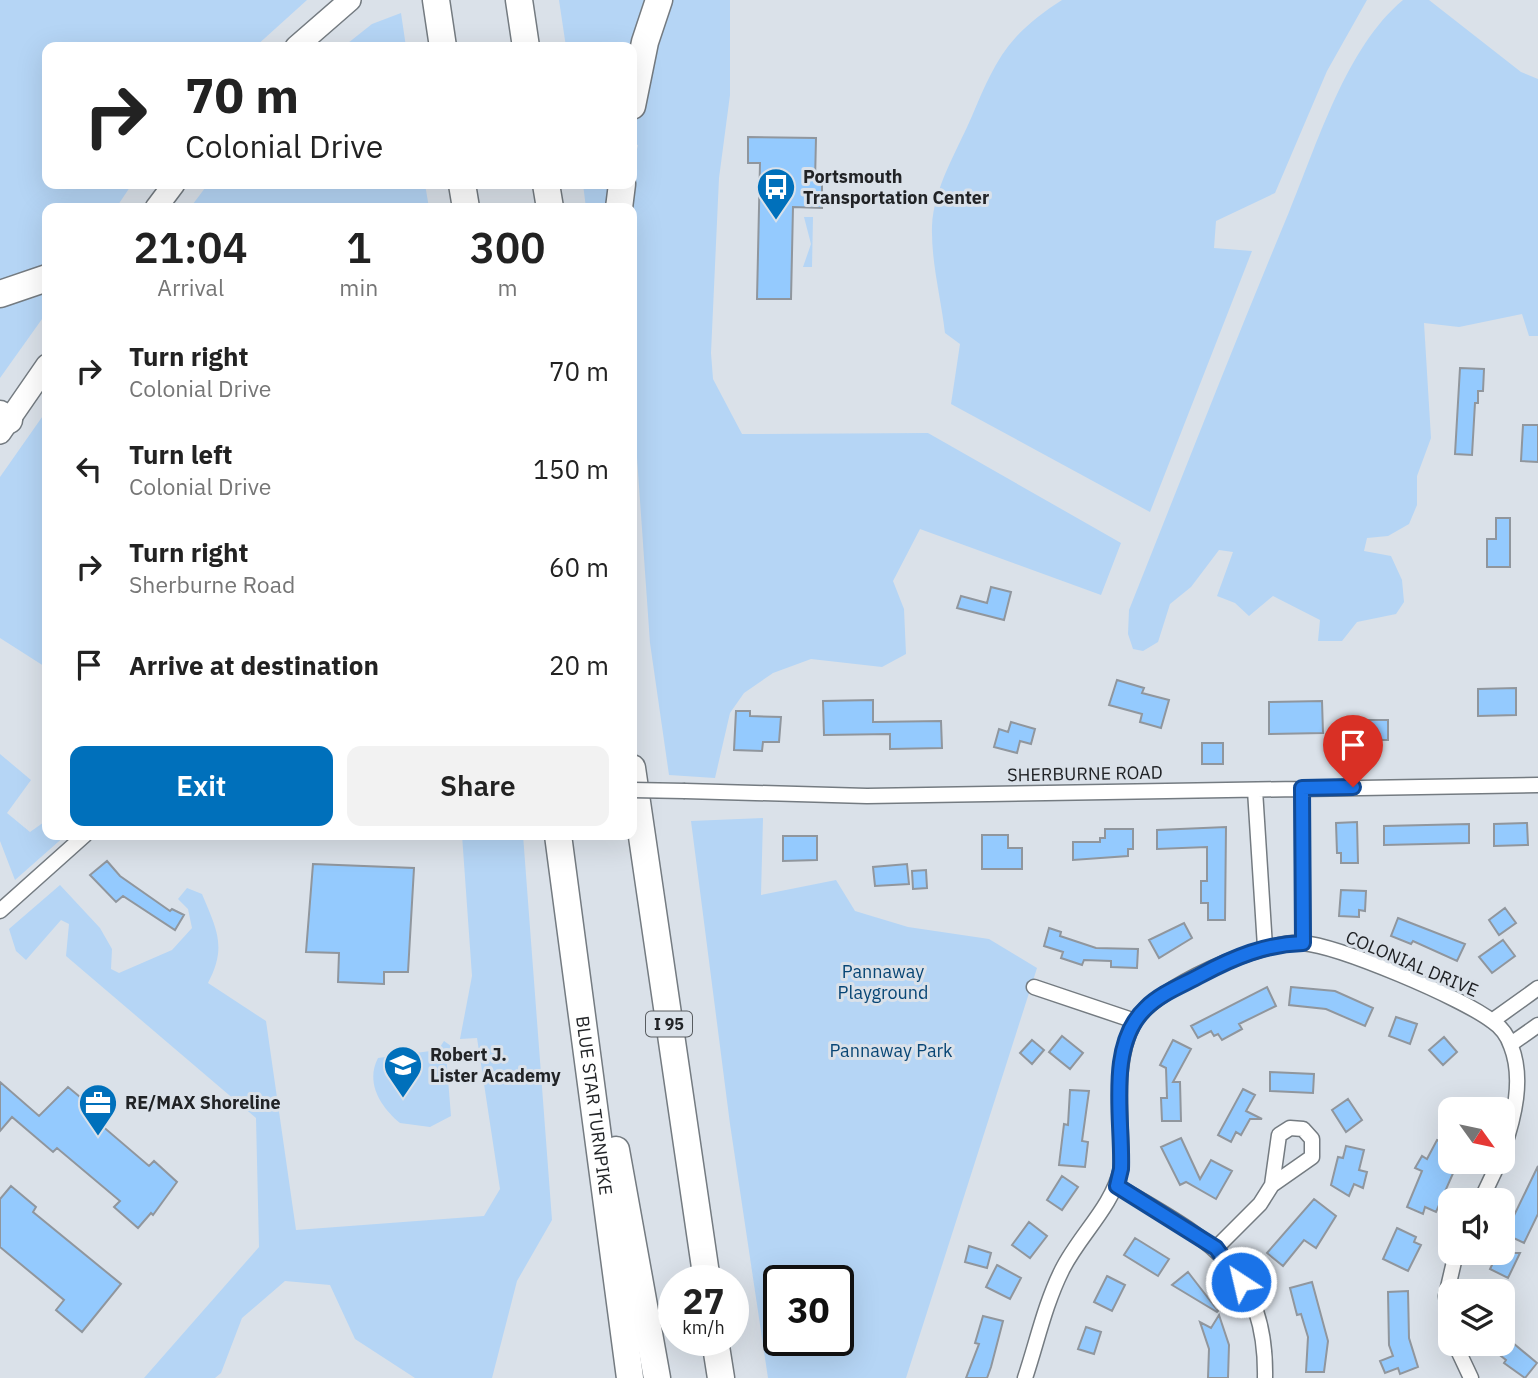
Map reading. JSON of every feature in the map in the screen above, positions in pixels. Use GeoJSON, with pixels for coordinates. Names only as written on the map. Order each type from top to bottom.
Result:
{"type":"FeatureCollection","features":[{"type":"Feature","properties":{"kind":"highway"},"geometry":{"type":"LineString","coordinates":[[436,0],[442,42]]}},
{"type":"Feature","properties":{"kind":"highway"},"geometry":{"type":"LineString","coordinates":[[519,0],[525,42]]}},
{"type":"Feature","properties":{"kind":"highway"},"geometry":{"type":"LineString","coordinates":[[637,81],[645,42],[659,0]]}},
{"type":"Feature","properties":{"kind":"highway"},"geometry":{"type":"LineString","coordinates":[[0,295],[42,280]]}},
{"type":"Feature","properties":{"kind":"highway","name":"I 95"},"geometry":{"type":"LineString","coordinates":[[637,802],[705,1265]]}},
{"type":"Feature","properties":{"kind":"highway","name":"BLUE STAR TURNPIKE"},"geometry":{"type":"LineString","coordinates":[[559,840],[630,1378]]}},
{"type":"Feature","properties":{"kind":"highway"},"geometry":{"type":"LineString","coordinates":[[579,987],[628,1203],[657,1378]]}},
{"type":"Feature","properties":{"kind":"highway"},"geometry":{"type":"LineString","coordinates":[[718,1356],[721,1378]]}},
{"type":"Feature","properties":{"kind":"main road"},"geometry":{"type":"LineString","coordinates":[[302,42],[351,0]]}},
{"type":"Feature","properties":{"kind":"main road"},"geometry":{"type":"LineString","coordinates":[[3,422],[42,371]]}},
{"type":"Feature","properties":{"kind":"street","name":"SHERBURNE ROAD"},"geometry":{"type":"LineString","coordinates":[[637,790],[880,796],[1538,785]]}},
{"type":"Feature","properties":{"kind":"street"},"geometry":{"type":"LineString","coordinates":[[1302,788],[1303,943]]}},
{"type":"Feature","properties":{"kind":"street"},"geometry":{"type":"LineString","coordinates":[[1255,790],[1265,947]]}},
{"type":"Feature","properties":{"kind":"street"},"geometry":{"type":"LineString","coordinates":[[0,911],[79,840]]}},
{"type":"Feature","properties":{"kind":"street","name":"COLONIAL DRIVE"},"geometry":{"type":"LineString","coordinates":[[1026,1378],[1062,1269],[1110,1202],[1117,1186],[1121,1169],[1122,1055],[1135,1021],[1158,999],[1216,967],[1265,947],[1303,943],[1355,959],[1436,990],[1492,1020],[1511,1044],[1517,1080],[1516,1105]]}},
{"type":"Feature","properties":{"kind":"street"},"geometry":{"type":"LineString","coordinates":[[1034,987],[1135,1021]]}},
{"type":"Feature","properties":{"kind":"street"},"geometry":{"type":"LineString","coordinates":[[1492,1020],[1538,988]]}},
{"type":"Feature","properties":{"kind":"street"},"geometry":{"type":"LineString","coordinates":[[1511,1044],[1538,1026]]}},
{"type":"Feature","properties":{"kind":"street"},"geometry":{"type":"LineString","coordinates":[[1216,1248],[1260,1205],[1272,1185]]}},
{"type":"Feature","properties":{"kind":"street"},"geometry":{"type":"LineString","coordinates":[[1117,1186],[1216,1248],[1241,1282],[1260,1321],[1265,1350],[1265,1378]]}},
{"type":"Feature","properties":{"kind":"street"},"geometry":{"type":"LineString","coordinates":[[1461,1356],[1471,1378]]}},
{"type":"Feature","properties":{"kind":"green space"},"geometry":{"type":"Polygon","coordinates":[[[0,0],[307,0],[261,42],[42,42],[42,189],[129,189],[119,203],[42,203],[42,273],[0,286],[0,0]]]}},
{"type":"Feature","properties":{"kind":"green space"},"geometry":{"type":"Polygon","coordinates":[[[559,0],[650,0],[634,42],[565,42],[559,0]]]}},
{"type":"Feature","properties":{"kind":"green space"},"geometry":{"type":"Polygon","coordinates":[[[667,0],[730,0],[730,95],[719,178],[711,353],[713,379],[742,434],[928,433],[1121,543],[1101,595],[920,529],[893,581],[904,609],[906,654],[882,667],[811,659],[773,673],[744,693],[730,713],[715,778],[669,775],[650,643],[637,458],[637,203],[632,203],[632,189],[637,189],[637,115],[640,94],[667,0]]]}},
{"type":"Feature","properties":{"kind":"green space"},"geometry":{"type":"Polygon","coordinates":[[[1062,0],[1367,0],[1327,71],[1275,193],[1216,221],[1214,248],[1252,251],[1150,512],[951,404],[960,344],[945,333],[933,253],[932,226],[937,197],[947,170],[1002,55],[1026,27],[1062,0]]]}},
{"type":"Feature","properties":{"kind":"green space"},"geometry":{"type":"Polygon","coordinates":[[[1403,0],[1429,0],[1521,72],[1538,79],[1538,336],[1529,336],[1522,314],[1459,327],[1424,323],[1431,438],[1417,476],[1417,505],[1409,524],[1388,536],[1367,538],[1364,551],[1391,556],[1402,580],[1404,602],[1396,614],[1357,622],[1342,641],[1318,641],[1320,620],[1273,596],[1249,616],[1235,603],[1217,596],[1233,552],[1219,550],[1191,587],[1170,604],[1158,642],[1143,651],[1133,649],[1128,634],[1129,610],[1322,128],[1349,70],[1365,44],[1403,0]]]}},
{"type":"Feature","properties":{"kind":"green space"},"geometry":{"type":"Polygon","coordinates":[[[401,13],[405,42],[349,42],[372,24],[401,13]]]}},
{"type":"Feature","properties":{"kind":"green space"},"geometry":{"type":"Polygon","coordinates":[[[204,189],[426,189],[428,203],[194,203],[204,189]]]}},
{"type":"Feature","properties":{"kind":"green space"},"geometry":{"type":"Polygon","coordinates":[[[584,189],[611,189],[609,203],[585,203],[584,189]]]}},
{"type":"Feature","properties":{"kind":"green space"},"geometry":{"type":"Polygon","coordinates":[[[804,217],[813,217],[812,267],[803,267],[811,244],[804,217]]]}},
{"type":"Feature","properties":{"kind":"green space"},"geometry":{"type":"Polygon","coordinates":[[[42,294],[42,319],[0,378],[0,305],[42,294]]]}},
{"type":"Feature","properties":{"kind":"green space"},"geometry":{"type":"Polygon","coordinates":[[[42,417],[42,665],[0,638],[0,477],[42,417]]]}},
{"type":"Feature","properties":{"kind":"green space"},"geometry":{"type":"Polygon","coordinates":[[[0,754],[31,780],[7,813],[30,832],[42,824],[42,840],[60,840],[15,880],[0,841],[0,754]]]}},
{"type":"Feature","properties":{"kind":"green space","name":"Pannaway Park"},"geometry":{"type":"Polygon","coordinates":[[[763,818],[761,895],[836,880],[855,911],[908,927],[989,939],[1037,968],[906,1378],[768,1378],[765,1356],[854,1356],[854,1265],[763,1265],[763,1345],[730,1124],[691,821],[763,818]]]}},
{"type":"Feature","properties":{"kind":"green space"},"geometry":{"type":"Polygon","coordinates":[[[462,840],[523,840],[552,1220],[517,1281],[492,1378],[415,1378],[355,1339],[330,1285],[285,1281],[242,1318],[221,1373],[215,1378],[144,1378],[259,1247],[256,1118],[66,956],[69,924],[61,920],[26,960],[16,951],[9,929],[60,885],[100,928],[112,949],[111,969],[119,973],[172,950],[192,928],[188,909],[178,899],[187,888],[202,894],[218,938],[217,959],[208,983],[266,1021],[296,1230],[484,1216],[500,1189],[477,1038],[460,1039],[472,976],[462,840]]]}},
{"type":"Feature","properties":{"kind":"green space"},"geometry":{"type":"Polygon","coordinates":[[[444,1041],[451,1046],[446,1054],[451,1116],[430,1127],[400,1123],[387,1110],[377,1094],[373,1076],[378,1058],[438,1050],[444,1041]]]}},
{"type":"Feature","properties":{"kind":"building","name":"Portsmouth Transportation Center"},"geometry":{"type":"Polygon","coordinates":[[[748,137],[816,138],[815,182],[822,182],[822,208],[793,207],[791,299],[757,299],[760,163],[748,163],[748,137]]]}},
{"type":"Feature","properties":{"kind":"building"},"geometry":{"type":"Polygon","coordinates":[[[1460,368],[1484,369],[1483,391],[1478,391],[1478,403],[1475,403],[1472,455],[1455,454],[1460,368]]]}},
{"type":"Feature","properties":{"kind":"building"},"geometry":{"type":"Polygon","coordinates":[[[1523,425],[1538,425],[1538,462],[1521,461],[1523,425]]]}},
{"type":"Feature","properties":{"kind":"building"},"geometry":{"type":"Polygon","coordinates":[[[1496,518],[1510,518],[1510,567],[1487,567],[1487,539],[1496,539],[1496,518]]]}},
{"type":"Feature","properties":{"kind":"building"},"geometry":{"type":"Polygon","coordinates":[[[991,587],[1011,592],[1004,620],[957,608],[961,596],[987,603],[991,587]]]}},
{"type":"Feature","properties":{"kind":"building"},"geometry":{"type":"Polygon","coordinates":[[[1117,680],[1144,688],[1142,693],[1169,700],[1161,728],[1140,722],[1142,714],[1109,705],[1117,680]]]}},
{"type":"Feature","properties":{"kind":"building"},"geometry":{"type":"Polygon","coordinates":[[[1516,688],[1516,715],[1478,716],[1478,689],[1516,688]]]}},
{"type":"Feature","properties":{"kind":"building"},"geometry":{"type":"Polygon","coordinates":[[[873,700],[873,722],[941,721],[942,748],[890,749],[890,734],[824,735],[823,701],[873,700]]]}},
{"type":"Feature","properties":{"kind":"building"},"geometry":{"type":"Polygon","coordinates":[[[1322,701],[1323,733],[1269,734],[1269,702],[1322,701]]]}},
{"type":"Feature","properties":{"kind":"building"},"geometry":{"type":"Polygon","coordinates":[[[736,711],[750,711],[750,716],[781,717],[779,742],[763,742],[762,751],[734,750],[736,711]]]}},
{"type":"Feature","properties":{"kind":"building"},"geometry":{"type":"Polygon","coordinates":[[[1365,720],[1388,720],[1388,740],[1365,740],[1365,720]]]}},
{"type":"Feature","properties":{"kind":"building"},"geometry":{"type":"Polygon","coordinates":[[[1011,722],[1035,729],[1031,744],[1020,741],[1017,753],[994,747],[999,729],[1008,732],[1011,722]]]}},
{"type":"Feature","properties":{"kind":"building"},"geometry":{"type":"Polygon","coordinates":[[[1202,743],[1223,743],[1223,764],[1202,764],[1202,743]]]}},
{"type":"Feature","properties":{"kind":"building"},"geometry":{"type":"Polygon","coordinates":[[[1357,822],[1358,863],[1341,863],[1341,853],[1337,853],[1336,823],[1357,822]]]}},
{"type":"Feature","properties":{"kind":"building"},"geometry":{"type":"Polygon","coordinates":[[[1527,823],[1528,845],[1494,846],[1494,824],[1527,823]]]}},
{"type":"Feature","properties":{"kind":"building"},"geometry":{"type":"Polygon","coordinates":[[[1469,824],[1469,843],[1384,845],[1384,826],[1469,824]]]}},
{"type":"Feature","properties":{"kind":"building"},"geometry":{"type":"Polygon","coordinates":[[[1226,827],[1225,920],[1208,920],[1208,903],[1201,903],[1201,881],[1207,881],[1207,847],[1157,849],[1157,830],[1226,827]]]}},
{"type":"Feature","properties":{"kind":"building"},"geometry":{"type":"Polygon","coordinates":[[[1105,829],[1133,829],[1133,849],[1128,849],[1128,856],[1073,860],[1073,842],[1100,842],[1100,838],[1105,838],[1105,829]]]}},
{"type":"Feature","properties":{"kind":"building"},"geometry":{"type":"Polygon","coordinates":[[[982,835],[1008,835],[1008,848],[1022,848],[1022,869],[982,869],[982,835]]]}},
{"type":"Feature","properties":{"kind":"building"},"geometry":{"type":"Polygon","coordinates":[[[783,836],[817,836],[817,860],[783,861],[783,836]]]}},
{"type":"Feature","properties":{"kind":"building"},"geometry":{"type":"Polygon","coordinates":[[[107,861],[120,876],[170,911],[172,909],[184,915],[175,930],[123,896],[116,902],[90,875],[107,861]]]}},
{"type":"Feature","properties":{"kind":"building"},"geometry":{"type":"Polygon","coordinates":[[[313,864],[414,868],[408,972],[384,972],[384,984],[338,982],[339,953],[306,952],[313,864]]]}},
{"type":"Feature","properties":{"kind":"building"},"geometry":{"type":"Polygon","coordinates":[[[907,864],[909,884],[875,886],[873,867],[907,864]]]}},
{"type":"Feature","properties":{"kind":"building"},"geometry":{"type":"Polygon","coordinates":[[[926,870],[927,888],[913,889],[912,871],[926,870]]]}},
{"type":"Feature","properties":{"kind":"building"},"geometry":{"type":"Polygon","coordinates":[[[1341,890],[1366,891],[1365,911],[1359,910],[1359,917],[1339,916],[1341,890]]]}},
{"type":"Feature","properties":{"kind":"building"},"geometry":{"type":"Polygon","coordinates":[[[1505,908],[1516,923],[1499,935],[1489,920],[1505,908]]]}},
{"type":"Feature","properties":{"kind":"building"},"geometry":{"type":"Polygon","coordinates":[[[1398,918],[1465,944],[1457,961],[1413,941],[1411,944],[1391,936],[1398,918]]]}},
{"type":"Feature","properties":{"kind":"building"},"geometry":{"type":"Polygon","coordinates":[[[1184,923],[1192,938],[1159,958],[1149,940],[1184,923]]]}},
{"type":"Feature","properties":{"kind":"building"},"geometry":{"type":"Polygon","coordinates":[[[1049,928],[1061,932],[1060,936],[1096,948],[1138,949],[1137,968],[1111,967],[1111,961],[1084,960],[1082,965],[1061,958],[1063,952],[1044,946],[1049,928]]]}},
{"type":"Feature","properties":{"kind":"building"},"geometry":{"type":"Polygon","coordinates":[[[1503,940],[1515,956],[1492,973],[1479,957],[1503,940]]]}},
{"type":"Feature","properties":{"kind":"building"},"geometry":{"type":"Polygon","coordinates":[[[1267,987],[1276,1006],[1239,1024],[1242,1029],[1222,1040],[1218,1034],[1214,1036],[1211,1031],[1198,1038],[1191,1026],[1267,987]]]}},
{"type":"Feature","properties":{"kind":"building"},"geometry":{"type":"Polygon","coordinates":[[[1291,987],[1335,991],[1373,1008],[1365,1026],[1326,1009],[1289,1005],[1291,987]]]}},
{"type":"Feature","properties":{"kind":"building"},"geometry":{"type":"Polygon","coordinates":[[[1396,1017],[1417,1024],[1410,1044],[1389,1036],[1396,1017]]]}},
{"type":"Feature","properties":{"kind":"building"},"geometry":{"type":"Polygon","coordinates":[[[1062,1036],[1083,1053],[1070,1069],[1049,1052],[1062,1036]]]}},
{"type":"Feature","properties":{"kind":"building"},"geometry":{"type":"Polygon","coordinates":[[[1444,1037],[1457,1052],[1443,1065],[1429,1050],[1444,1037]]]}},
{"type":"Feature","properties":{"kind":"building"},"geometry":{"type":"Polygon","coordinates":[[[1032,1040],[1044,1050],[1032,1064],[1020,1053],[1032,1040]]]}},
{"type":"Feature","properties":{"kind":"building"},"geometry":{"type":"Polygon","coordinates":[[[1173,1040],[1191,1049],[1173,1082],[1180,1082],[1181,1121],[1162,1121],[1161,1098],[1167,1098],[1166,1068],[1160,1065],[1173,1040]]]}},
{"type":"Feature","properties":{"kind":"building"},"geometry":{"type":"Polygon","coordinates":[[[1270,1072],[1314,1074],[1313,1093],[1270,1091],[1270,1072]]]}},
{"type":"Feature","properties":{"kind":"building"},"geometry":{"type":"Polygon","coordinates":[[[0,1082],[39,1116],[68,1087],[92,1107],[87,1113],[149,1166],[154,1161],[177,1182],[153,1215],[151,1213],[138,1228],[114,1207],[120,1201],[57,1148],[53,1152],[12,1117],[0,1131],[0,1082]]]}},
{"type":"Feature","properties":{"kind":"building"},"geometry":{"type":"Polygon","coordinates":[[[1243,1089],[1255,1095],[1246,1111],[1262,1119],[1250,1119],[1241,1135],[1236,1132],[1231,1142],[1218,1135],[1243,1089]]]}},
{"type":"Feature","properties":{"kind":"building"},"geometry":{"type":"Polygon","coordinates":[[[1070,1090],[1089,1091],[1082,1141],[1088,1142],[1085,1167],[1059,1165],[1064,1124],[1068,1125],[1070,1090]]]}},
{"type":"Feature","properties":{"kind":"building"},"geometry":{"type":"Polygon","coordinates":[[[1348,1099],[1362,1120],[1346,1132],[1332,1110],[1348,1099]]]}},
{"type":"Feature","properties":{"kind":"building"},"geometry":{"type":"Polygon","coordinates":[[[1181,1138],[1200,1179],[1211,1160],[1232,1171],[1216,1199],[1186,1182],[1180,1185],[1161,1147],[1181,1138]]]}},
{"type":"Feature","properties":{"kind":"building"},"geometry":{"type":"Polygon","coordinates":[[[1438,1140],[1438,1174],[1453,1174],[1447,1188],[1438,1188],[1436,1212],[1425,1207],[1423,1214],[1407,1207],[1422,1171],[1415,1168],[1422,1156],[1427,1159],[1438,1140]]]}},
{"type":"Feature","properties":{"kind":"building"},"geometry":{"type":"Polygon","coordinates":[[[1346,1146],[1364,1150],[1359,1170],[1367,1172],[1363,1188],[1354,1184],[1349,1196],[1331,1185],[1338,1157],[1343,1158],[1346,1146]]]}},
{"type":"Feature","properties":{"kind":"building"},"geometry":{"type":"Polygon","coordinates":[[[1538,1166],[1538,1214],[1524,1243],[1515,1239],[1515,1213],[1538,1166]]]}},
{"type":"Feature","properties":{"kind":"building"},"geometry":{"type":"Polygon","coordinates":[[[1062,1176],[1078,1187],[1062,1210],[1047,1200],[1062,1176]]]}},
{"type":"Feature","properties":{"kind":"building"},"geometry":{"type":"Polygon","coordinates":[[[11,1186],[36,1207],[33,1212],[121,1284],[82,1332],[56,1310],[64,1300],[0,1247],[0,1199],[11,1186]]]}},
{"type":"Feature","properties":{"kind":"building"},"geometry":{"type":"Polygon","coordinates":[[[1314,1199],[1336,1216],[1316,1248],[1304,1240],[1283,1266],[1267,1253],[1314,1199]]]}},
{"type":"Feature","properties":{"kind":"building"},"geometry":{"type":"Polygon","coordinates":[[[1029,1222],[1047,1236],[1030,1258],[1012,1245],[1029,1222]]]}},
{"type":"Feature","properties":{"kind":"building"},"geometry":{"type":"Polygon","coordinates":[[[1397,1228],[1416,1237],[1414,1242],[1421,1245],[1408,1271],[1383,1259],[1397,1228]]]}},
{"type":"Feature","properties":{"kind":"building"},"geometry":{"type":"Polygon","coordinates":[[[1135,1238],[1169,1259],[1158,1276],[1124,1255],[1135,1238]]]}},
{"type":"Feature","properties":{"kind":"building"},"geometry":{"type":"Polygon","coordinates":[[[969,1246],[991,1253],[987,1268],[965,1262],[969,1246]]]}},
{"type":"Feature","properties":{"kind":"building"},"geometry":{"type":"Polygon","coordinates":[[[997,1265],[1021,1278],[1010,1299],[986,1287],[997,1265]]]}},
{"type":"Feature","properties":{"kind":"building"},"geometry":{"type":"Polygon","coordinates":[[[1492,1265],[1514,1265],[1508,1278],[1490,1269],[1492,1265]]]}},
{"type":"Feature","properties":{"kind":"building"},"geometry":{"type":"Polygon","coordinates":[[[1188,1272],[1218,1311],[1217,1312],[1172,1285],[1188,1272]]]}},
{"type":"Feature","properties":{"kind":"building"},"geometry":{"type":"Polygon","coordinates":[[[1107,1276],[1125,1285],[1112,1311],[1094,1302],[1107,1276]]]}},
{"type":"Feature","properties":{"kind":"building"},"geometry":{"type":"Polygon","coordinates":[[[1312,1282],[1328,1341],[1324,1372],[1306,1372],[1308,1337],[1301,1314],[1297,1315],[1290,1288],[1312,1282]]]}},
{"type":"Feature","properties":{"kind":"building"},"geometry":{"type":"Polygon","coordinates":[[[1408,1291],[1409,1338],[1418,1367],[1400,1374],[1398,1368],[1385,1373],[1380,1361],[1393,1356],[1389,1345],[1388,1292],[1408,1291]]]}},
{"type":"Feature","properties":{"kind":"building"},"geometry":{"type":"Polygon","coordinates":[[[1219,1315],[1229,1345],[1228,1378],[1208,1378],[1209,1349],[1200,1322],[1211,1328],[1219,1315]]]}},
{"type":"Feature","properties":{"kind":"building"},"geometry":{"type":"Polygon","coordinates":[[[983,1316],[1003,1321],[991,1367],[987,1378],[966,1378],[979,1344],[975,1343],[983,1316]]]}},
{"type":"Feature","properties":{"kind":"building"},"geometry":{"type":"Polygon","coordinates":[[[1086,1327],[1101,1332],[1094,1354],[1078,1349],[1086,1327]]]}},
{"type":"Feature","properties":{"kind":"building"},"geometry":{"type":"Polygon","coordinates":[[[1515,1345],[1537,1363],[1525,1378],[1504,1363],[1506,1360],[1501,1356],[1515,1356],[1515,1345]]]}},
{"type":"Feature","properties":{"kind":"place","name":"Portsmouth Transportation Center"},"geometry":{"type":"Point","coordinates":[776,221]}},
{"type":"Feature","properties":{"kind":"place","name":"Robert J. Lister Academy"},"geometry":{"type":"Point","coordinates":[403,1099]}},
{"type":"Feature","properties":{"kind":"place","name":"RE/MAX Shoreline"},"geometry":{"type":"Point","coordinates":[98,1137]}},
{"type":"Feature","properties":{"kind":"route"},"geometry":{"type":"LineString","coordinates":[[1241,1282],[1216,1248],[1117,1186],[1122,1150],[1122,1055],[1135,1021],[1145,1008],[1158,999],[1241,955],[1283,943],[1303,943],[1302,788],[1353,787]]}},
{"type":"Feature","properties":{"kind":"park label","name":"Pannaway Playground"},"geometry":{"type":"Point","coordinates":[883,982]}}]}
